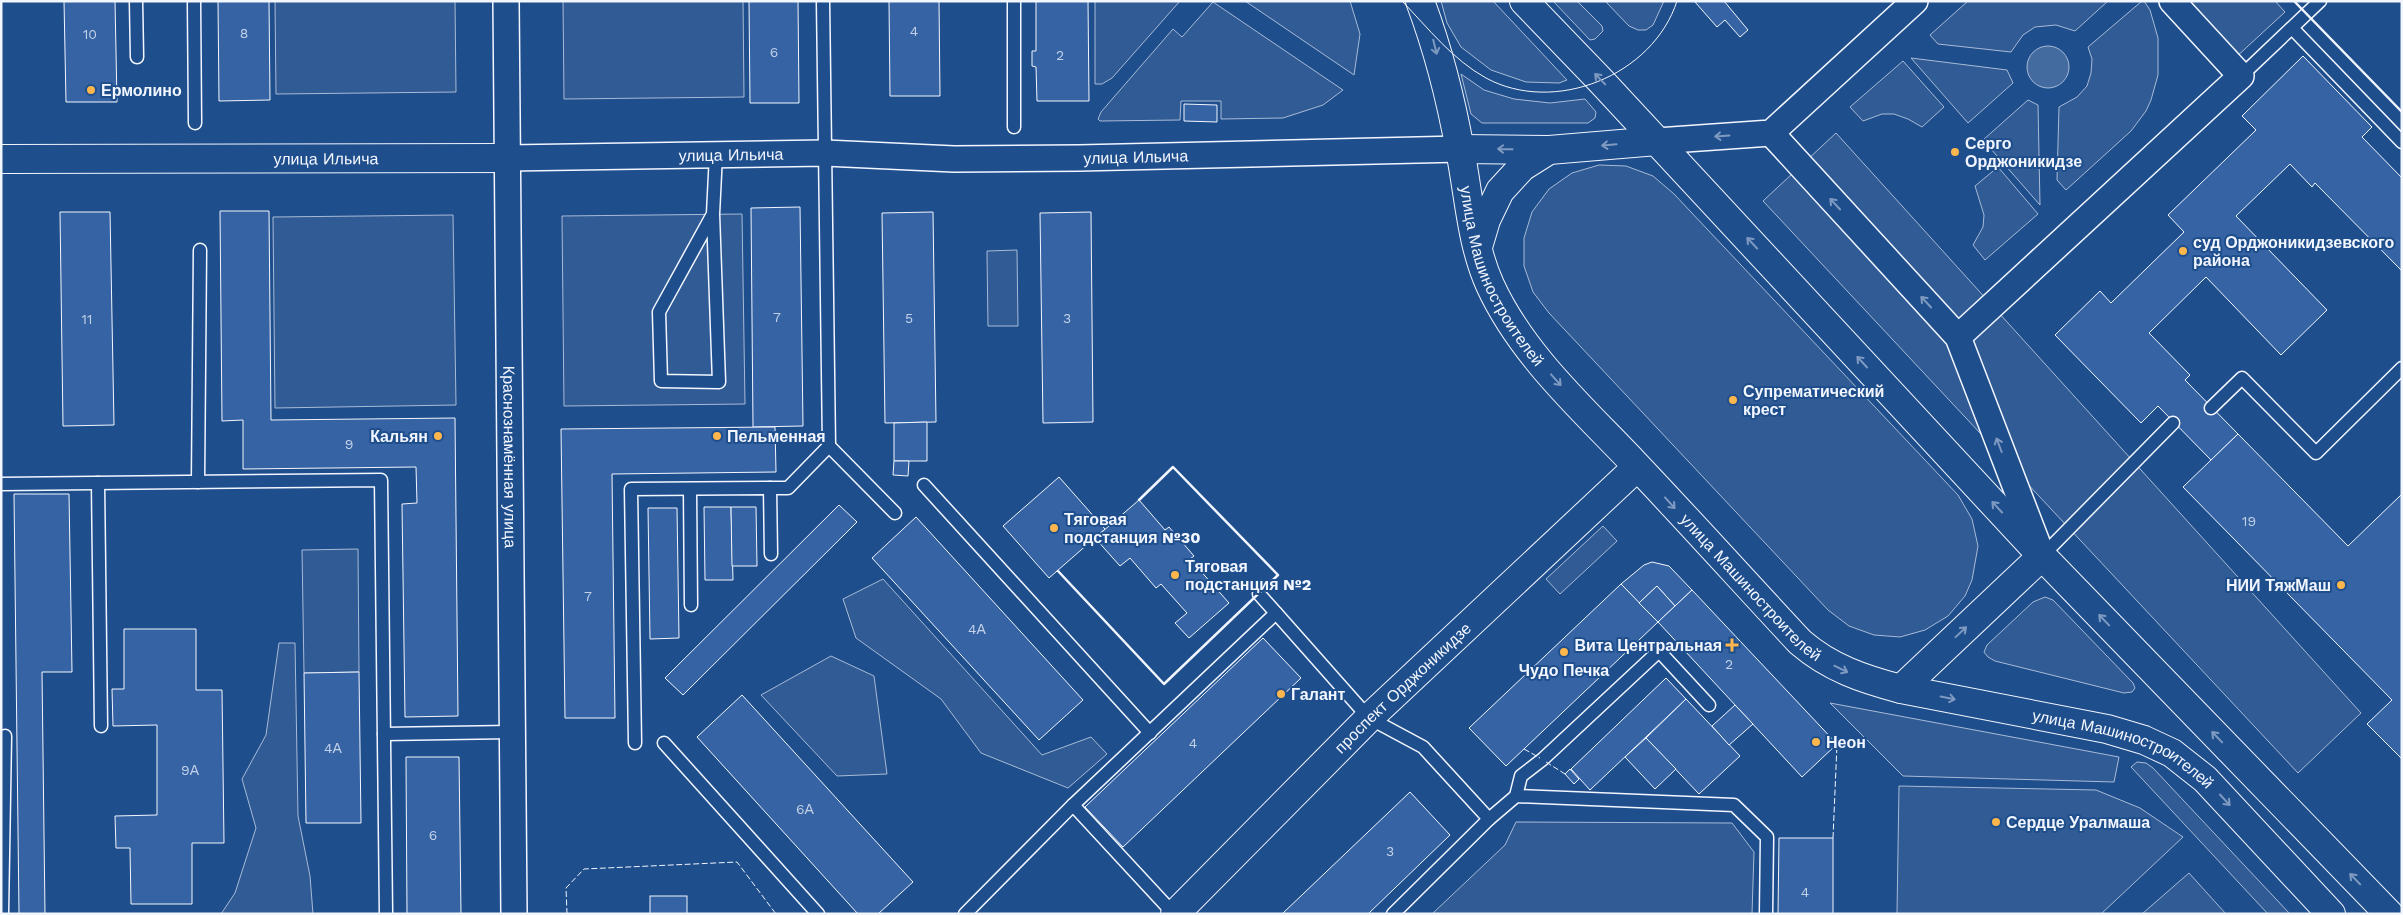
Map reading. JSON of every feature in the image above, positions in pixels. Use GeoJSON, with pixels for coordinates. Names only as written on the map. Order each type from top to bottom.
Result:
{"type":"FeatureCollection","features":[{"type":"Feature","properties":{"kind":"main road","name":"улица Машиностроителей"},"geometry":{"type":"LineString","coordinates":[[1420,1],[1431,31],[1460,149],[1477,250],[1490,285],[1507,317],[1531,351],[1807,648],[1847,673],[1900,689],[2107,729],[2144,740],[2172,753],[2206,779],[2332,914]]}},
{"type":"Feature","properties":{"kind":"main road"},"geometry":{"type":"LineString","coordinates":[[1524,1],[1657,141],[2042,556],[2389,914]]}},
{"type":"Feature","properties":{"kind":"main road"},"geometry":{"type":"LineString","coordinates":[[1460,149],[1549,150],[1657,141]]}},
{"type":"Feature","properties":{"kind":"main road"},"geometry":{"type":"LineString","coordinates":[[1477,250],[1486,220],[1500,191],[1522,167],[1549,150]]}},
{"type":"Feature","properties":{"kind":"main road","name":"улица Ильича"},"geometry":{"type":"LineString","coordinates":[[1,159],[507,158]]}},
{"type":"Feature","properties":{"kind":"main road","name":"проспект Орджоникидзе"},"geometry":{"type":"LineString","coordinates":[[1175,914],[1370,718],[1637,467]]}},
{"type":"Feature","properties":{"kind":"main road"},"geometry":{"type":"LineString","coordinates":[[1900,689],[2042,556]]}},
{"type":"Feature","properties":{"kind":"street","name":"Краснознамённая улица"},"geometry":{"type":"LineString","coordinates":[[506,1],[514,914]]}},
{"type":"Feature","properties":{"kind":"street"},"geometry":{"type":"LineString","coordinates":[[1657,141],[1771,133],[1915,1]]}},
{"type":"Feature","properties":{"kind":"street"},"geometry":{"type":"LineString","coordinates":[[1958,337],[2241,76],[2172,1]]}},
{"type":"Feature","properties":{"kind":"street"},"geometry":{"type":"LineString","coordinates":[[1771,133],[1958,337],[2042,556]]}},
{"type":"Feature","properties":{"kind":"street","name":"улица Ильича"},"geometry":{"type":"LineString","coordinates":[[507,158],[825,153],[954,159],[1079,158],[1460,149]]}},
{"type":"Feature","properties":{"kind":"lane"},"geometry":{"type":"LineString","coordinates":[[136,1],[137,57]]}},
{"type":"Feature","properties":{"kind":"lane"},"geometry":{"type":"LineString","coordinates":[[194,1],[195,123]]}},
{"type":"Feature","properties":{"kind":"lane"},"geometry":{"type":"LineString","coordinates":[[823,1],[829,446],[895,513]]}},
{"type":"Feature","properties":{"kind":"lane"},"geometry":{"type":"LineString","coordinates":[[1014,1],[1014,126]]}},
{"type":"Feature","properties":{"kind":"lane"},"geometry":{"type":"LineString","coordinates":[[2241,76],[2320,1]]}},
{"type":"Feature","properties":{"kind":"lane"},"geometry":{"type":"LineString","coordinates":[[2292,28],[2402,142]]}},
{"type":"Feature","properties":{"kind":"lane"},"geometry":{"type":"LineString","coordinates":[[713,214],[659,312],[661,381],[718,382],[713,214],[716,154]]}},
{"type":"Feature","properties":{"kind":"lane"},"geometry":{"type":"LineString","coordinates":[[198,482],[200,250]]}},
{"type":"Feature","properties":{"kind":"lane"},"geometry":{"type":"LineString","coordinates":[[2212,408],[2242,378],[2316,453],[2402,368]]}},
{"type":"Feature","properties":{"kind":"lane"},"geometry":{"type":"LineString","coordinates":[[2042,556],[2173,423]]}},
{"type":"Feature","properties":{"kind":"lane"},"geometry":{"type":"LineString","coordinates":[[635,743],[631,489],[788,488],[829,446]]}},
{"type":"Feature","properties":{"kind":"lane"},"geometry":{"type":"LineString","coordinates":[[1,484],[381,480],[386,914]]}},
{"type":"Feature","properties":{"kind":"lane"},"geometry":{"type":"LineString","coordinates":[[98,483],[101,726]]}},
{"type":"Feature","properties":{"kind":"lane"},"geometry":{"type":"LineString","coordinates":[[924,485],[1150,733]]}},
{"type":"Feature","properties":{"kind":"lane"},"geometry":{"type":"LineString","coordinates":[[770,488],[771,554]]}},
{"type":"Feature","properties":{"kind":"lane"},"geometry":{"type":"LineString","coordinates":[[690,489],[691,605]]}},
{"type":"Feature","properties":{"kind":"lane"},"geometry":{"type":"LineString","coordinates":[[1259,594],[1370,718],[1423,747],[1489,820]]}},
{"type":"Feature","properties":{"kind":"lane"},"geometry":{"type":"LineString","coordinates":[[964,914],[1074,805],[1276,613]]}},
{"type":"Feature","properties":{"kind":"lane"},"geometry":{"type":"LineString","coordinates":[[1393,914],[1516,796],[1522,776],[1543,759],[1659,651],[1709,705]]}},
{"type":"Feature","properties":{"kind":"lane"},"geometry":{"type":"LineString","coordinates":[[384,734],[512,732]]}},
{"type":"Feature","properties":{"kind":"lane"},"geometry":{"type":"LineString","coordinates":[[2,914],[5,736]]}},
{"type":"Feature","properties":{"kind":"lane"},"geometry":{"type":"LineString","coordinates":[[664,743],[818,914]]}},
{"type":"Feature","properties":{"kind":"lane"},"geometry":{"type":"LineString","coordinates":[[1516,796],[1734,805],[1767,837],[1766,914]]}},
{"type":"Feature","properties":{"kind":"lane"},"geometry":{"type":"LineString","coordinates":[[1074,805],[1175,914]]}},
{"type":"Feature","properties":{"kind":"shaded area"},"geometry":{"type":"Polygon","coordinates":[[[275,1],[455,1],[456,92],[276,94],[275,1]]]}},
{"type":"Feature","properties":{"kind":"shaded area"},"geometry":{"type":"Polygon","coordinates":[[[563,1],[743,1],[744,97],[564,99],[563,1]]]}},
{"type":"Feature","properties":{"kind":"shaded area"},"geometry":{"type":"Polygon","coordinates":[[[1095,1],[1180,1],[1112,78],[1102,84],[1095,84],[1095,1]]]}},
{"type":"Feature","properties":{"kind":"shaded area"},"geometry":{"type":"Polygon","coordinates":[[[1245,1],[1350,1],[1360,34],[1354,75],[1245,1]]]}},
{"type":"Feature","properties":{"kind":"shaded area"},"geometry":{"type":"Polygon","coordinates":[[[1441,1],[1493,1],[1567,80],[1559,83],[1526,82],[1491,70],[1461,47],[1447,23],[1441,1]]]}},
{"type":"Feature","properties":{"kind":"shaded area"},"geometry":{"type":"Polygon","coordinates":[[[1553,1],[1577,1],[1602,26],[1603,31],[1595,39],[1590,40],[1553,1]]]}},
{"type":"Feature","properties":{"kind":"shaded area"},"geometry":{"type":"Polygon","coordinates":[[[1605,1],[1664,1],[1653,25],[1646,30],[1638,30],[1629,26],[1605,1]]]}},
{"type":"Feature","properties":{"kind":"shaded area"},"geometry":{"type":"Polygon","coordinates":[[[1968,1],[2108,1],[2075,31],[2056,25],[2035,27],[2023,35],[2011,52],[1938,44],[1930,35],[1968,1]]]}},
{"type":"Feature","properties":{"kind":"shaded area"},"geometry":{"type":"Polygon","coordinates":[[[2142,1],[2150,10],[2158,38],[2158,75],[2151,100],[2146,111],[2131,131],[2066,190],[2057,180],[2059,107],[2077,97],[2087,86],[2091,73],[2092,59],[2088,47],[2142,1]]]}},
{"type":"Feature","properties":{"kind":"shaded area"},"geometry":{"type":"Polygon","coordinates":[[[2182,1],[2275,1],[2285,12],[2235,58],[2182,1]]]}},
{"type":"Feature","properties":{"kind":"shaded area"},"geometry":{"type":"Polygon","coordinates":[[[1213,2],[1343,90],[1323,105],[1283,118],[1221,119],[1221,101],[1181,101],[1180,120],[1100,121],[1098,119],[1101,112],[1173,29],[1182,37],[1213,2]]]}},
{"type":"Feature","properties":{"kind":"shaded area"},"geometry":{"type":"Polygon","coordinates":[[[2048,46],[2063,52],[2069,67],[2063,82],[2048,88],[2033,82],[2027,67],[2033,52],[2048,46]]]}},
{"type":"Feature","properties":{"kind":"shaded area"},"geometry":{"type":"Polygon","coordinates":[[[1911,58],[2007,70],[2013,83],[1968,123],[1911,58]]]}},
{"type":"Feature","properties":{"kind":"shaded area"},"geometry":{"type":"Polygon","coordinates":[[[1903,61],[1944,107],[1922,127],[1894,114],[1882,114],[1863,121],[1850,107],[1903,61]]]}},
{"type":"Feature","properties":{"kind":"shaded area"},"geometry":{"type":"Polygon","coordinates":[[[1461,74],[1484,90],[1514,99],[1550,103],[1585,99],[1596,112],[1595,118],[1588,123],[1482,123],[1471,114],[1461,74]]]}},
{"type":"Feature","properties":{"kind":"shaded area"},"geometry":{"type":"Polygon","coordinates":[[[2028,100],[2038,105],[2040,205],[1983,140],[2028,100]]]}},
{"type":"Feature","properties":{"kind":"shaded area"},"geometry":{"type":"Polygon","coordinates":[[[1836,133],[2361,713],[2298,773],[1763,201],[1836,133]]]}},
{"type":"Feature","properties":{"kind":"shaded area"},"geometry":{"type":"Polygon","coordinates":[[[1599,165],[1626,166],[1653,176],[1674,194],[1958,495],[1972,519],[1978,546],[1972,580],[1965,596],[1948,616],[1925,630],[1900,637],[1874,635],[1849,626],[1828,610],[1549,313],[1533,292],[1524,266],[1524,238],[1532,212],[1549,189],[1572,173],[1599,165]]]}},
{"type":"Feature","properties":{"kind":"shaded area"},"geometry":{"type":"Polygon","coordinates":[[[1998,167],[2038,214],[1985,260],[1973,245],[1983,227],[1984,215],[1975,186],[1998,167]]]}},
{"type":"Feature","properties":{"kind":"shaded area"},"geometry":{"type":"Polygon","coordinates":[[[742,214],[745,404],[564,406],[562,216],[742,214]]]}},
{"type":"Feature","properties":{"kind":"shaded area"},"geometry":{"type":"Polygon","coordinates":[[[453,215],[456,405],[275,408],[273,217],[453,215]]]}},
{"type":"Feature","properties":{"kind":"shaded area"},"geometry":{"type":"Polygon","coordinates":[[[1017,250],[1018,326],[988,326],[987,251],[1017,250]]]}},
{"type":"Feature","properties":{"kind":"shaded area"},"geometry":{"type":"Polygon","coordinates":[[[1603,526],[1617,541],[1560,594],[1546,579],[1603,526]]]}},
{"type":"Feature","properties":{"kind":"shaded area"},"geometry":{"type":"Polygon","coordinates":[[[358,549],[359,672],[304,673],[302,550],[358,549]]]}},
{"type":"Feature","properties":{"kind":"shaded area"},"geometry":{"type":"Polygon","coordinates":[[[883,579],[1042,755],[1091,737],[1107,754],[1068,788],[981,753],[941,699],[856,638],[843,599],[883,579]]]}},
{"type":"Feature","properties":{"kind":"shaded area"},"geometry":{"type":"Polygon","coordinates":[[[2045,597],[2053,600],[2133,683],[2135,688],[2132,692],[2124,693],[1995,661],[1988,657],[1984,652],[1987,645],[2033,602],[2045,597]]]}},
{"type":"Feature","properties":{"kind":"shaded area"},"geometry":{"type":"Polygon","coordinates":[[[279,643],[295,643],[298,816],[310,876],[313,914],[221,914],[235,893],[256,828],[242,779],[266,735],[279,643]]]}},
{"type":"Feature","properties":{"kind":"shaded area"},"geometry":{"type":"Polygon","coordinates":[[[831,656],[874,676],[887,774],[837,776],[761,695],[831,656]]]}},
{"type":"Feature","properties":{"kind":"shaded area"},"geometry":{"type":"Polygon","coordinates":[[[1830,703],[2119,757],[2114,782],[1903,776],[1830,703]]]}},
{"type":"Feature","properties":{"kind":"shaded area"},"geometry":{"type":"Polygon","coordinates":[[[2137,762],[2146,763],[2153,768],[2290,914],[2268,914],[2131,767],[2137,762]]]}},
{"type":"Feature","properties":{"kind":"shaded area"},"geometry":{"type":"Polygon","coordinates":[[[1899,786],[2096,790],[2140,808],[2183,837],[2101,914],[1897,914],[1899,786]]]}},
{"type":"Feature","properties":{"kind":"shaded area"},"geometry":{"type":"Polygon","coordinates":[[[1516,822],[1732,823],[1754,852],[1752,914],[1432,914],[1505,845],[1516,822]]]}},
{"type":"Feature","properties":{"kind":"shaded area"},"geometry":{"type":"Polygon","coordinates":[[[2189,873],[2226,914],[2142,914],[2150,907],[2189,873]]]}},
{"type":"Feature","properties":{"kind":"building"},"geometry":{"type":"Polygon","coordinates":[[[64,1],[115,1],[117,102],[66,102],[64,1]]]}},
{"type":"Feature","properties":{"kind":"building"},"geometry":{"type":"Polygon","coordinates":[[[218,1],[269,1],[270,100],[219,101],[218,1]]]}},
{"type":"Feature","properties":{"kind":"building"},"geometry":{"type":"Polygon","coordinates":[[[749,1],[798,1],[799,103],[750,103],[749,1]]]}},
{"type":"Feature","properties":{"kind":"building"},"geometry":{"type":"Polygon","coordinates":[[[889,1],[939,1],[940,96],[890,96],[889,1]]]}},
{"type":"Feature","properties":{"kind":"building"},"geometry":{"type":"Polygon","coordinates":[[[1036,1],[1088,1],[1089,101],[1037,101],[1036,67],[1032,66],[1032,51],[1036,51],[1036,1]]]}},
{"type":"Feature","properties":{"kind":"building"},"geometry":{"type":"Polygon","coordinates":[[[1724,1],[1748,30],[1740,37],[1725,20],[1717,27],[1695,2],[1724,1]]]}},
{"type":"Feature","properties":{"kind":"building"},"geometry":{"type":"Polygon","coordinates":[[[2303,56],[2372,127],[2362,137],[2402,178],[2402,271],[2315,183],[2312,187],[2290,164],[2236,216],[2327,310],[2281,355],[2206,277],[2149,333],[2190,375],[2185,380],[2238,434],[2211,460],[2158,406],[2141,423],[2055,335],[2100,291],[2111,303],[2184,232],[2168,215],[2256,130],[2242,116],[2303,56]]]}},
{"type":"Feature","properties":{"kind":"building"},"geometry":{"type":"Polygon","coordinates":[[[1184,104],[1217,105],[1217,122],[1184,121],[1184,104]]]}},
{"type":"Feature","properties":{"kind":"building"},"geometry":{"type":"Polygon","coordinates":[[[800,207],[803,426],[753,427],[751,208],[800,207]]]}},
{"type":"Feature","properties":{"kind":"building"},"geometry":{"type":"Polygon","coordinates":[[[220,211],[269,211],[271,420],[455,418],[458,716],[405,717],[402,504],[417,503],[416,467],[243,469],[243,420],[222,421],[220,211]]]}},
{"type":"Feature","properties":{"kind":"building"},"geometry":{"type":"Polygon","coordinates":[[[60,212],[110,212],[114,425],[63,426],[60,212]]]}},
{"type":"Feature","properties":{"kind":"building"},"geometry":{"type":"Polygon","coordinates":[[[933,212],[936,422],[885,423],[882,213],[933,212]]]}},
{"type":"Feature","properties":{"kind":"building"},"geometry":{"type":"Polygon","coordinates":[[[1091,212],[1093,422],[1043,423],[1040,213],[1091,212]]]}},
{"type":"Feature","properties":{"kind":"building"},"geometry":{"type":"Polygon","coordinates":[[[927,422],[927,461],[894,461],[894,423],[927,422]]]}},
{"type":"Feature","properties":{"kind":"building"},"geometry":{"type":"Polygon","coordinates":[[[775,427],[776,472],[612,474],[615,718],[565,718],[561,429],[775,427]]]}},
{"type":"Feature","properties":{"kind":"building","name":"НИИ ТяжМаш"},"geometry":{"type":"Polygon","coordinates":[[[2238,434],[2348,546],[2402,494],[2402,759],[2367,724],[2392,700],[2183,487],[2238,434]]]}},
{"type":"Feature","properties":{"kind":"building"},"geometry":{"type":"Polygon","coordinates":[[[894,461],[909,461],[908,476],[893,475],[894,461]]]}},
{"type":"Feature","properties":{"kind":"building","name":"Тяговая подстанция №30"},"geometry":{"type":"Polygon","coordinates":[[[1059,477],[1105,529],[1049,578],[1003,526],[1059,477]]]}},
{"type":"Feature","properties":{"kind":"building"},"geometry":{"type":"Polygon","coordinates":[[[14,494],[69,494],[72,672],[42,672],[45,914],[19,914],[14,494]]]}},
{"type":"Feature","properties":{"kind":"building","name":"Тяговая подстанция №2"},"geometry":{"type":"Polygon","coordinates":[[[1139,500],[1165,530],[1169,527],[1194,556],[1190,559],[1229,603],[1189,638],[1175,623],[1187,613],[1161,584],[1156,588],[1130,558],[1120,566],[1095,538],[1139,500]]]}},
{"type":"Feature","properties":{"kind":"building"},"geometry":{"type":"Polygon","coordinates":[[[839,505],[857,522],[683,695],[665,678],[839,505]]]}},
{"type":"Feature","properties":{"kind":"building"},"geometry":{"type":"Polygon","coordinates":[[[704,507],[731,507],[733,580],[705,580],[704,507]]]}},
{"type":"Feature","properties":{"kind":"building"},"geometry":{"type":"Polygon","coordinates":[[[731,507],[756,507],[757,566],[732,566],[731,507]]]}},
{"type":"Feature","properties":{"kind":"building"},"geometry":{"type":"Polygon","coordinates":[[[648,508],[677,508],[679,638],[650,639],[648,508]]]}},
{"type":"Feature","properties":{"kind":"building"},"geometry":{"type":"Polygon","coordinates":[[[916,517],[1083,700],[1039,740],[872,558],[916,517]]]}},
{"type":"Feature","properties":{"kind":"building"},"geometry":{"type":"Polygon","coordinates":[[[1652,562],[1669,566],[1692,590],[1675,606],[1657,586],[1639,603],[1621,584],[1644,565],[1652,562]]]}},
{"type":"Feature","properties":{"kind":"building"},"geometry":{"type":"Polygon","coordinates":[[[1621,584],[1658,622],[1506,766],[1469,728],[1621,584]]]}},
{"type":"Feature","properties":{"kind":"building"},"geometry":{"type":"Polygon","coordinates":[[[1657,586],[1675,606],[1658,622],[1639,603],[1657,586]]]}},
{"type":"Feature","properties":{"kind":"building"},"geometry":{"type":"Polygon","coordinates":[[[1692,590],[1837,744],[1802,777],[1658,622],[1692,590]]]}},
{"type":"Feature","properties":{"kind":"building"},"geometry":{"type":"Polygon","coordinates":[[[124,629],[196,629],[196,690],[222,690],[224,843],[192,843],[192,904],[131,904],[130,848],[116,848],[115,816],[157,815],[157,725],[113,726],[112,689],[124,689],[124,629]]]}},
{"type":"Feature","properties":{"kind":"building"},"geometry":{"type":"Polygon","coordinates":[[[1263,638],[1301,678],[1123,847],[1085,807],[1263,638]]]}},
{"type":"Feature","properties":{"kind":"building"},"geometry":{"type":"Polygon","coordinates":[[[359,672],[361,823],[306,823],[304,673],[359,672]]]}},
{"type":"Feature","properties":{"kind":"building"},"geometry":{"type":"Polygon","coordinates":[[[1666,678],[1686,699],[1590,790],[1571,769],[1666,678]]]}},
{"type":"Feature","properties":{"kind":"building"},"geometry":{"type":"Polygon","coordinates":[[[742,695],[913,882],[878,914],[858,914],[697,737],[742,695]]]}},
{"type":"Feature","properties":{"kind":"building"},"geometry":{"type":"Polygon","coordinates":[[[1686,699],[1740,756],[1699,794],[1646,738],[1686,699]]]}},
{"type":"Feature","properties":{"kind":"building"},"geometry":{"type":"Polygon","coordinates":[[[1735,705],[1753,724],[1729,745],[1712,726],[1735,705]]]}},
{"type":"Feature","properties":{"kind":"building"},"geometry":{"type":"Polygon","coordinates":[[[1646,738],[1676,769],[1655,789],[1625,757],[1646,738]]]}},
{"type":"Feature","properties":{"kind":"building"},"geometry":{"type":"Polygon","coordinates":[[[406,757],[459,757],[461,914],[407,914],[406,757]]]}},
{"type":"Feature","properties":{"kind":"building"},"geometry":{"type":"Polygon","coordinates":[[[1570,769],[1579,779],[1574,784],[1565,774],[1570,769]]]}},
{"type":"Feature","properties":{"kind":"building"},"geometry":{"type":"Polygon","coordinates":[[[1410,792],[1450,835],[1368,914],[1282,914],[1410,792]]]}},
{"type":"Feature","properties":{"kind":"building"},"geometry":{"type":"Polygon","coordinates":[[[1779,838],[1833,838],[1833,914],[1778,914],[1779,838]]]}},
{"type":"Feature","properties":{"kind":"building"},"geometry":{"type":"Polygon","coordinates":[[[650,896],[687,896],[687,914],[650,914],[650,896]]]}},
{"type":"Feature","properties":{"kind":"tram line"},"geometry":{"type":"LineString","coordinates":[[1402,1],[1441,43],[1474,71],[1486,78],[1513,88],[1541,92],[1570,90],[1598,81],[1624,68],[1647,50],[1665,27],[1677,1]]}},
{"type":"Feature","properties":{"kind":"fence"},"geometry":{"type":"LineString","coordinates":[[1833,838],[1837,744]]}},
{"type":"Feature","properties":{"kind":"fence"},"geometry":{"type":"LineString","coordinates":[[1524,749],[1540,758]]}},
{"type":"Feature","properties":{"kind":"fence"},"geometry":{"type":"LineString","coordinates":[[1546,762],[1565,774]]}},
{"type":"Feature","properties":{"kind":"fence"},"geometry":{"type":"LineString","coordinates":[[567,914],[566,888],[584,869],[737,862],[776,914]]}},
{"type":"Feature","properties":{"kind":"wall"},"geometry":{"type":"LineString","coordinates":[[2294,1],[2402,112]]}},
{"type":"Feature","properties":{"kind":"wall"},"geometry":{"type":"LineString","coordinates":[[1058,571],[1164,684],[1278,575],[1173,467],[1139,500]]}},
{"type":"Feature","properties":{"kind":"place","name":"Ермолино"},"geometry":{"type":"Point","coordinates":[91,90]}},
{"type":"Feature","properties":{"kind":"place","name":"Серго Орджоникидзе"},"geometry":{"type":"Point","coordinates":[1955,152]}},
{"type":"Feature","properties":{"kind":"place","name":"суд Орджоникидзевского района"},"geometry":{"type":"Point","coordinates":[2183,251]}},
{"type":"Feature","properties":{"kind":"place","name":"Супрематический крест"},"geometry":{"type":"Point","coordinates":[1733,400]}},
{"type":"Feature","properties":{"kind":"place","name":"Кальян"},"geometry":{"type":"Point","coordinates":[438,436]}},
{"type":"Feature","properties":{"kind":"place","name":"Пельменная"},"geometry":{"type":"Point","coordinates":[717,436]}},
{"type":"Feature","properties":{"kind":"place","name":"Тяговая подстанция №30"},"geometry":{"type":"Point","coordinates":[1054,528]}},
{"type":"Feature","properties":{"kind":"place","name":"Тяговая подстанция №2"},"geometry":{"type":"Point","coordinates":[1175,575]}},
{"type":"Feature","properties":{"kind":"place","name":"НИИ ТяжМаш"},"geometry":{"type":"Point","coordinates":[2341,585]}},
{"type":"Feature","properties":{"kind":"place","name":"Вита Центральная"},"geometry":{"type":"Point","coordinates":[1732,645]}},
{"type":"Feature","properties":{"kind":"place","name":"Чудо Печка"},"geometry":{"type":"Point","coordinates":[1564,652]}},
{"type":"Feature","properties":{"kind":"place","name":"Галант"},"geometry":{"type":"Point","coordinates":[1281,694]}},
{"type":"Feature","properties":{"kind":"place","name":"Неон"},"geometry":{"type":"Point","coordinates":[1816,742]}},
{"type":"Feature","properties":{"kind":"place","name":"Сердце Уралмаша"},"geometry":{"type":"Point","coordinates":[1996,822]}}]}
